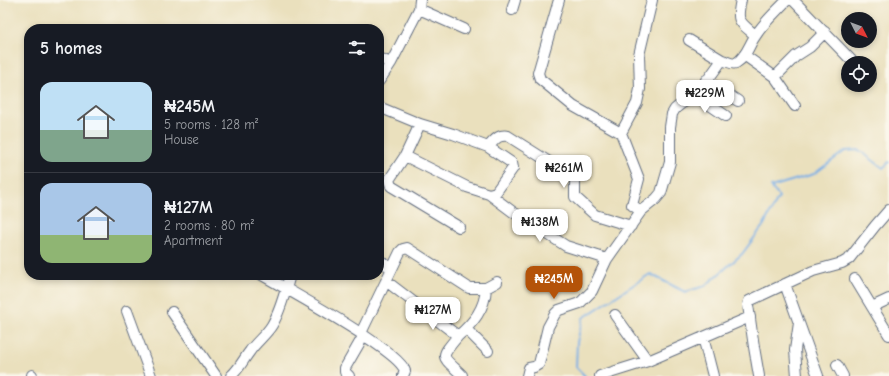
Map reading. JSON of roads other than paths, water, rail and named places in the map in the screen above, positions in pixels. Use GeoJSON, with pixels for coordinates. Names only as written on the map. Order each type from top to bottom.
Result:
{"type":"FeatureCollection","features":[{"type":"Feature","properties":{"kind":"street"},"geometry":{"type":"LineString","coordinates":[[559,0],[538,73],[540,78],[573,106],[621,133],[639,179],[632,205],[641,211]]}},
{"type":"Feature","properties":{"kind":"street"},"geometry":{"type":"LineString","coordinates":[[621,133],[638,103],[640,89],[638,55],[652,0]]}},
{"type":"Feature","properties":{"kind":"street"},"geometry":{"type":"LineString","coordinates":[[741,0],[738,13],[739,20],[755,35]]}},
{"type":"Feature","properties":{"kind":"street"},"geometry":{"type":"LineString","coordinates":[[689,40],[722,60],[731,64],[736,64],[744,55],[755,35],[787,0]]}},
{"type":"Feature","properties":{"kind":"street"},"geometry":{"type":"LineString","coordinates":[[793,0],[847,56]]}},
{"type":"Feature","properties":{"kind":"street"},"geometry":{"type":"LineString","coordinates":[[384,74],[391,63],[420,4],[464,29]]}},
{"type":"Feature","properties":{"kind":"street"},"geometry":{"type":"LineString","coordinates":[[775,77],[796,56],[810,48],[824,32]]}},
{"type":"Feature","properties":{"kind":"street"},"geometry":{"type":"LineString","coordinates":[[744,55],[775,77],[795,106]]}},
{"type":"Feature","properties":{"kind":"street"},"geometry":{"type":"LineString","coordinates":[[384,60],[391,63]]}},
{"type":"Feature","properties":{"kind":"street"},"geometry":{"type":"LineString","coordinates":[[527,376],[528,368],[539,364],[548,327],[555,314],[560,310],[580,303],[586,298],[596,286],[607,259],[641,211],[661,193],[669,170],[670,127],[672,114],[681,104],[699,92],[706,80],[722,60]]}},
{"type":"Feature","properties":{"kind":"street"},"geometry":{"type":"LineString","coordinates":[[706,80],[738,101]]}},
{"type":"Feature","properties":{"kind":"street"},"geometry":{"type":"LineString","coordinates":[[695,95],[726,116]]}},
{"type":"Feature","properties":{"kind":"street"},"geometry":{"type":"LineString","coordinates":[[384,109],[420,124],[488,147],[512,163],[513,168],[496,192],[489,194]]}},
{"type":"Feature","properties":{"kind":"street"},"geometry":{"type":"LineString","coordinates":[[420,124],[405,156],[389,180],[391,186],[459,227]]}},
{"type":"Feature","properties":{"kind":"street"},"geometry":{"type":"LineString","coordinates":[[488,147],[502,135],[508,136],[573,177],[575,180],[575,197],[592,214],[631,226]]}},
{"type":"Feature","properties":{"kind":"street"},"geometry":{"type":"LineString","coordinates":[[405,156],[467,187],[489,194],[513,212],[566,246],[607,259]]}},
{"type":"Feature","properties":{"kind":"street"},"geometry":{"type":"LineString","coordinates":[[759,376],[748,305],[750,301],[813,271],[849,259],[889,210]]}},
{"type":"Feature","properties":{"kind":"street"},"geometry":{"type":"LineString","coordinates":[[349,376],[345,372],[345,368],[362,334],[391,268],[403,249],[407,248],[463,285],[474,289],[486,288],[497,282]]}},
{"type":"Feature","properties":{"kind":"street"},"geometry":{"type":"LineString","coordinates":[[384,263],[391,268]]}},
{"type":"Feature","properties":{"kind":"street"},"geometry":{"type":"LineString","coordinates":[[855,279],[889,335]]}},
{"type":"Feature","properties":{"kind":"street"},"geometry":{"type":"LineString","coordinates":[[270,280],[362,334],[400,363],[405,370],[405,376]]}},
{"type":"Feature","properties":{"kind":"street"},"geometry":{"type":"LineString","coordinates":[[231,376],[239,370],[246,355],[272,325],[279,311],[289,280]]}},
{"type":"Feature","properties":{"kind":"street"},"geometry":{"type":"LineString","coordinates":[[386,281],[488,351]]}},
{"type":"Feature","properties":{"kind":"street"},"geometry":{"type":"LineString","coordinates":[[785,284],[818,376]]}},
{"type":"Feature","properties":{"kind":"street"},"geometry":{"type":"LineString","coordinates":[[462,375],[446,360],[444,356],[445,352],[478,316],[483,306],[486,288]]}},
{"type":"Feature","properties":{"kind":"street"},"geometry":{"type":"LineString","coordinates":[[872,307],[889,299]]}},
{"type":"Feature","properties":{"kind":"street"},"geometry":{"type":"LineString","coordinates":[[128,312],[151,376]]}},
{"type":"Feature","properties":{"kind":"street"},"geometry":{"type":"LineString","coordinates":[[172,312],[216,376]]}},
{"type":"Feature","properties":{"kind":"street"},"geometry":{"type":"LineString","coordinates":[[615,314],[648,361]]}},
{"type":"Feature","properties":{"kind":"street"},"geometry":{"type":"LineString","coordinates":[[600,376],[648,361],[750,317]]}},
{"type":"Feature","properties":{"kind":"street"},"geometry":{"type":"LineString","coordinates":[[798,376],[795,350],[799,323]]}},
{"type":"Feature","properties":{"kind":"street"},"geometry":{"type":"LineString","coordinates":[[703,337],[713,376]]}},
{"type":"Feature","properties":{"kind":"street"},"geometry":{"type":"LineString","coordinates":[[837,365],[843,376]]}},
{"type":"Feature","properties":{"kind":"waterway"},"geometry":{"type":"LineString","coordinates":[[585,376],[576,367],[577,342],[583,318],[650,274],[685,292],[705,286],[742,254],[763,226],[779,197],[771,187],[814,174],[845,151],[859,150],[883,168],[889,162]]}}]}
